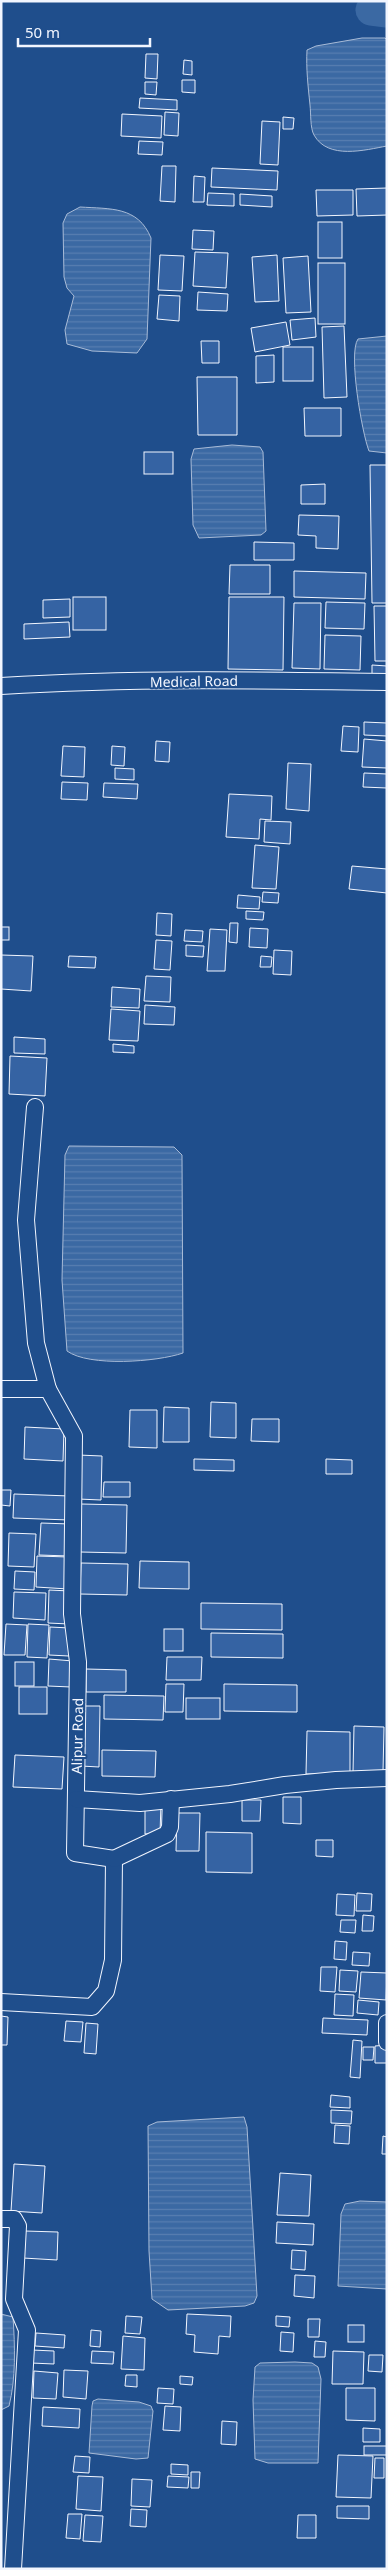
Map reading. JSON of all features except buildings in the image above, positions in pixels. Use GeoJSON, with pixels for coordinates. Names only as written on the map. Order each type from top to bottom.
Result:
{"type":"FeatureCollection","features":[{"type":"Feature","properties":{"kind":"street","name":"Medical Road"},"geometry":{"type":"LineString","coordinates":[[1,686],[58,682],[261,680],[387,682]]}},
{"type":"Feature","properties":{"kind":"street","name":"Alipur Road"},"geometry":{"type":"LineString","coordinates":[[35,1107],[26,1220],[36,1343],[48,1389],[74,1436],[72,1614],[78,1662],[75,1853],[114,1860]]}},
{"type":"Feature","properties":{"kind":"street"},"geometry":{"type":"LineString","coordinates":[[1,1389],[48,1389]]}},
{"type":"Feature","properties":{"kind":"street"},"geometry":{"type":"LineString","coordinates":[[76,1800],[140,1803],[230,1794],[327,1780],[387,1778]]}},
{"type":"Feature","properties":{"kind":"street"},"geometry":{"type":"LineString","coordinates":[[1,2002],[92,2007],[106,1991],[112,1960],[114,1860],[167,1834],[171,1799]]}},
{"type":"Feature","properties":{"kind":"street"},"geometry":{"type":"LineString","coordinates":[[387,2023],[387,2042]]}},
{"type":"Feature","properties":{"kind":"street"},"geometry":{"type":"LineString","coordinates":[[1,2219],[14,2219],[18,2226],[14,2300],[27,2330],[13,2569]]}},
{"type":"Feature","properties":{"kind":"water"},"geometry":{"type":"Polygon","coordinates":[[[362,38],[385,38],[387,40],[387,146],[358,151],[337,151],[320,143],[313,132],[307,77],[307,50],[316,46],[362,38]]]}},
{"type":"Feature","properties":{"kind":"water"},"geometry":{"type":"Polygon","coordinates":[[[80,207],[122,211],[139,220],[151,238],[147,339],[137,353],[92,351],[67,344],[65,330],[74,296],[67,288],[64,277],[63,223],[67,214],[80,207]]]}},
{"type":"Feature","properties":{"kind":"water"},"geometry":{"type":"Polygon","coordinates":[[[387,336],[387,453],[369,451],[366,442],[355,376],[355,347],[358,339],[387,336]]]}},
{"type":"Feature","properties":{"kind":"water"},"geometry":{"type":"Polygon","coordinates":[[[232,445],[260,447],[263,452],[266,531],[261,535],[199,538],[193,525],[191,459],[194,449],[232,445]]]}},
{"type":"Feature","properties":{"kind":"water"},"geometry":{"type":"Polygon","coordinates":[[[69,1146],[174,1147],[182,1155],[183,1353],[141,1361],[107,1361],[77,1356],[67,1351],[62,1280],[65,1155],[69,1146]]]}},
{"type":"Feature","properties":{"kind":"water"},"geometry":{"type":"Polygon","coordinates":[[[244,2117],[247,2127],[257,2296],[254,2303],[245,2306],[168,2310],[152,2299],[149,2251],[148,2126],[157,2122],[244,2117]]]}},
{"type":"Feature","properties":{"kind":"water"},"geometry":{"type":"Polygon","coordinates":[[[360,2201],[387,2202],[387,2289],[338,2286],[341,2214],[345,2204],[360,2201]]]}},
{"type":"Feature","properties":{"kind":"water"},"geometry":{"type":"Polygon","coordinates":[[[1,2314],[13,2317],[14,2374],[9,2406],[1,2410],[1,2314]]]}},
{"type":"Feature","properties":{"kind":"water"},"geometry":{"type":"Polygon","coordinates":[[[260,2363],[312,2363],[318,2367],[321,2379],[318,2463],[268,2463],[255,2459],[253,2400],[255,2367],[260,2363]]]}},
{"type":"Feature","properties":{"kind":"water"},"geometry":{"type":"Polygon","coordinates":[[[98,2399],[139,2402],[151,2406],[153,2411],[148,2458],[136,2459],[89,2453],[92,2406],[93,2401],[98,2399]]]}},
{"type":"Feature","properties":{"kind":"waterway"},"geometry":{"type":"LineString","coordinates":[[371,10],[387,12]]}}]}
